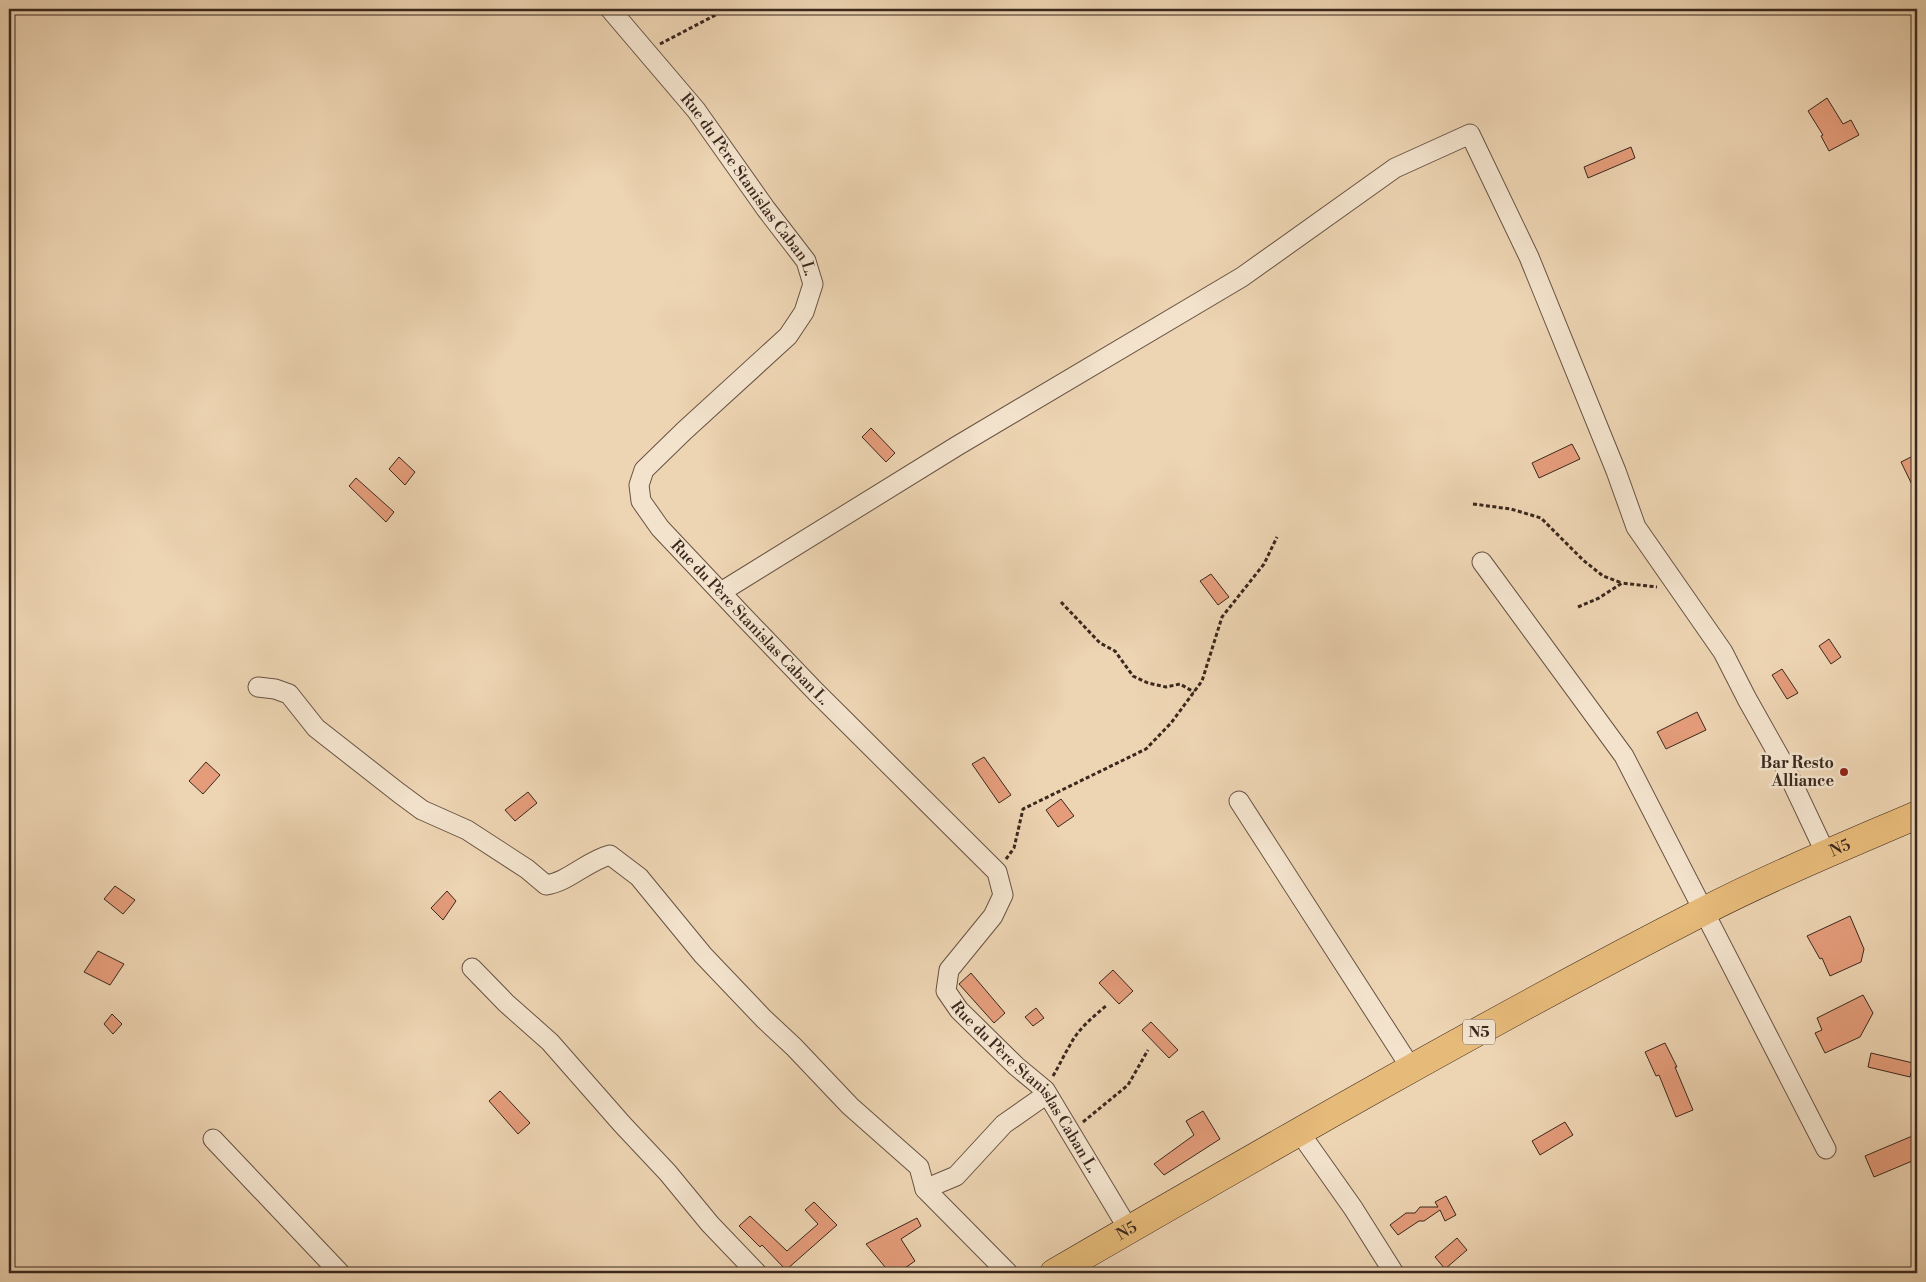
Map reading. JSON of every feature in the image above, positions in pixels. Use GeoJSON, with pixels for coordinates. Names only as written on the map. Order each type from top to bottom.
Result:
{"type":"FeatureCollection","features":[{"type":"Feature","properties":{"kind":"main road","name":"N5"},"geometry":{"type":"LineString","coordinates":[[1054,1273],[1411,1068],[1704,912],[1826,854],[1917,815]]}},
{"type":"Feature","properties":{"kind":"street","name":"Rue du Père Stanislas Caban L."},"geometry":{"type":"LineString","coordinates":[[610,9],[696,110],[766,209],[806,261],[813,284],[804,312],[788,336],[644,470],[638,492],[644,508],[660,528],[816,692],[997,872],[1003,895],[993,916],[949,970],[946,991],[966,1017],[1016,1066],[1046,1092],[1129,1230]]}},
{"type":"Feature","properties":{"kind":"street"},"geometry":{"type":"LineString","coordinates":[[721,592],[956,446],[1242,277],[1394,168],[1470,134],[1529,257],[1616,471],[1636,527],[1723,652],[1783,763],[1826,854]]}},
{"type":"Feature","properties":{"kind":"street"},"geometry":{"type":"LineString","coordinates":[[1482,562],[1624,756],[1826,1149]]}},
{"type":"Feature","properties":{"kind":"street"},"geometry":{"type":"LineString","coordinates":[[258,687],[275,689],[289,694],[316,728],[399,793],[422,810],[467,830],[527,869],[546,885],[556,884],[596,859],[610,855],[639,877],[702,955],[743,998],[850,1106],[919,1167],[925,1189],[1008,1273]]}},
{"type":"Feature","properties":{"kind":"street"},"geometry":{"type":"LineString","coordinates":[[1238,801],[1411,1068]]}},
{"type":"Feature","properties":{"kind":"street"},"geometry":{"type":"LineString","coordinates":[[472,968],[506,1003],[550,1042],[668,1173],[710,1224],[757,1273]]}},
{"type":"Feature","properties":{"kind":"street"},"geometry":{"type":"LineString","coordinates":[[925,1189],[956,1176],[1004,1124],[1046,1092]]}},
{"type":"Feature","properties":{"kind":"street"},"geometry":{"type":"LineString","coordinates":[[1300,1133],[1353,1208],[1394,1273]]}},
{"type":"Feature","properties":{"kind":"street"},"geometry":{"type":"LineString","coordinates":[[213,1138],[340,1273]]}},
{"type":"Feature","properties":{"kind":"path"},"geometry":{"type":"LineString","coordinates":[[646,51],[727,9]]}},
{"type":"Feature","properties":{"kind":"path"},"geometry":{"type":"LineString","coordinates":[[1473,504],[1511,509],[1541,518],[1583,560],[1603,576],[1622,584],[1680,588]]}},
{"type":"Feature","properties":{"kind":"path"},"geometry":{"type":"LineString","coordinates":[[997,872],[1014,848],[1023,809],[1146,749],[1171,723],[1202,681],[1222,617],[1264,564],[1277,537]]}},
{"type":"Feature","properties":{"kind":"path"},"geometry":{"type":"LineString","coordinates":[[1578,607],[1599,598],[1622,584]]}},
{"type":"Feature","properties":{"kind":"path"},"geometry":{"type":"LineString","coordinates":[[1061,602],[1100,643],[1115,651],[1133,676],[1148,683],[1166,687],[1180,684],[1194,692]]}},
{"type":"Feature","properties":{"kind":"path"},"geometry":{"type":"LineString","coordinates":[[1046,1092],[1069,1045],[1087,1022],[1107,1005]]}},
{"type":"Feature","properties":{"kind":"path"},"geometry":{"type":"LineString","coordinates":[[1071,1132],[1128,1085],[1148,1050]]}},
{"type":"Feature","properties":{"kind":"building"},"geometry":{"type":"Polygon","coordinates":[[[1827,98],[1843,124],[1851,120],[1859,135],[1829,151],[1821,136],[1823,135],[1808,111],[1827,98]]]}},
{"type":"Feature","properties":{"kind":"building"},"geometry":{"type":"Polygon","coordinates":[[[1631,147],[1635,158],[1588,178],[1584,167],[1631,147]]]}},
{"type":"Feature","properties":{"kind":"building"},"geometry":{"type":"Polygon","coordinates":[[[871,428],[895,453],[886,462],[862,437],[871,428]]]}},
{"type":"Feature","properties":{"kind":"building"},"geometry":{"type":"Polygon","coordinates":[[[1572,444],[1580,459],[1539,478],[1532,463],[1572,444]]]}},
{"type":"Feature","properties":{"kind":"building"},"geometry":{"type":"Polygon","coordinates":[[[1917,454],[1917,495],[1901,462],[1917,454]]]}},
{"type":"Feature","properties":{"kind":"building"},"geometry":{"type":"Polygon","coordinates":[[[399,457],[415,472],[405,485],[389,469],[399,457]]]}},
{"type":"Feature","properties":{"kind":"building"},"geometry":{"type":"Polygon","coordinates":[[[356,478],[394,512],[386,522],[349,486],[356,478]]]}},
{"type":"Feature","properties":{"kind":"building"},"geometry":{"type":"Polygon","coordinates":[[[1211,574],[1229,597],[1218,605],[1200,581],[1211,574]]]}},
{"type":"Feature","properties":{"kind":"building"},"geometry":{"type":"Polygon","coordinates":[[[1829,639],[1841,657],[1831,664],[1819,646],[1829,639]]]}},
{"type":"Feature","properties":{"kind":"building"},"geometry":{"type":"Polygon","coordinates":[[[1782,669],[1798,693],[1787,699],[1772,675],[1782,669]]]}},
{"type":"Feature","properties":{"kind":"building"},"geometry":{"type":"Polygon","coordinates":[[[1697,712],[1706,730],[1666,749],[1657,732],[1697,712]]]}},
{"type":"Feature","properties":{"kind":"building"},"geometry":{"type":"Polygon","coordinates":[[[984,757],[1011,795],[999,803],[972,764],[984,757]]]}},
{"type":"Feature","properties":{"kind":"building"},"geometry":{"type":"Polygon","coordinates":[[[206,762],[220,775],[203,794],[189,781],[206,762]]]}},
{"type":"Feature","properties":{"kind":"building"},"geometry":{"type":"Polygon","coordinates":[[[528,792],[537,803],[515,821],[505,810],[528,792]]]}},
{"type":"Feature","properties":{"kind":"building"},"geometry":{"type":"Polygon","coordinates":[[[1061,799],[1074,816],[1058,827],[1046,810],[1061,799]]]}},
{"type":"Feature","properties":{"kind":"building"},"geometry":{"type":"Polygon","coordinates":[[[115,886],[135,900],[123,914],[104,899],[115,886]]]}},
{"type":"Feature","properties":{"kind":"building"},"geometry":{"type":"Polygon","coordinates":[[[447,891],[456,901],[443,920],[431,908],[447,891]]]}},
{"type":"Feature","properties":{"kind":"building"},"geometry":{"type":"Polygon","coordinates":[[[1850,916],[1864,949],[1861,962],[1830,976],[1822,958],[1820,959],[1807,936],[1850,916]]]}},
{"type":"Feature","properties":{"kind":"building"},"geometry":{"type":"Polygon","coordinates":[[[98,951],[124,964],[110,985],[84,972],[98,951]]]}},
{"type":"Feature","properties":{"kind":"building"},"geometry":{"type":"Polygon","coordinates":[[[1113,970],[1133,991],[1119,1004],[1099,983],[1113,970]]]}},
{"type":"Feature","properties":{"kind":"building"},"geometry":{"type":"Polygon","coordinates":[[[971,973],[1005,1013],[994,1023],[959,984],[971,973]]]}},
{"type":"Feature","properties":{"kind":"building"},"geometry":{"type":"Polygon","coordinates":[[[1863,995],[1873,1013],[1860,1037],[1825,1053],[1815,1033],[1822,1030],[1817,1018],[1863,995]]]}},
{"type":"Feature","properties":{"kind":"building"},"geometry":{"type":"Polygon","coordinates":[[[1036,1008],[1044,1018],[1033,1026],[1025,1017],[1036,1008]]]}},
{"type":"Feature","properties":{"kind":"building"},"geometry":{"type":"Polygon","coordinates":[[[112,1014],[122,1024],[113,1034],[104,1024],[112,1014]]]}},
{"type":"Feature","properties":{"kind":"building"},"geometry":{"type":"Polygon","coordinates":[[[1151,1022],[1178,1050],[1169,1058],[1142,1030],[1151,1022]]]}},
{"type":"Feature","properties":{"kind":"building"},"geometry":{"type":"Polygon","coordinates":[[[1665,1043],[1677,1067],[1675,1067],[1693,1110],[1676,1117],[1659,1075],[1656,1076],[1645,1052],[1665,1043]]]}},
{"type":"Feature","properties":{"kind":"building"},"geometry":{"type":"Polygon","coordinates":[[[1871,1053],[1913,1063],[1910,1077],[1868,1067],[1871,1053]]]}},
{"type":"Feature","properties":{"kind":"building"},"geometry":{"type":"Polygon","coordinates":[[[500,1091],[530,1123],[518,1134],[489,1101],[500,1091]]]}},
{"type":"Feature","properties":{"kind":"building"},"geometry":{"type":"Polygon","coordinates":[[[1203,1111],[1220,1139],[1164,1175],[1154,1164],[1194,1135],[1186,1121],[1203,1111]]]}},
{"type":"Feature","properties":{"kind":"building"},"geometry":{"type":"Polygon","coordinates":[[[1565,1122],[1573,1135],[1540,1155],[1532,1141],[1565,1122]]]}},
{"type":"Feature","properties":{"kind":"building"},"geometry":{"type":"Polygon","coordinates":[[[1917,1134],[1917,1159],[1874,1177],[1865,1156],[1917,1134]]]}},
{"type":"Feature","properties":{"kind":"building"},"geometry":{"type":"Polygon","coordinates":[[[1446,1196],[1456,1215],[1445,1221],[1440,1210],[1398,1235],[1390,1225],[1406,1213],[1415,1213],[1420,1207],[1438,1207],[1435,1202],[1446,1196]]]}},
{"type":"Feature","properties":{"kind":"building"},"geometry":{"type":"Polygon","coordinates":[[[814,1202],[837,1225],[786,1270],[762,1245],[760,1247],[739,1226],[750,1216],[787,1251],[818,1224],[805,1210],[814,1202]]]}},
{"type":"Feature","properties":{"kind":"building"},"geometry":{"type":"Polygon","coordinates":[[[917,1218],[921,1226],[901,1239],[915,1261],[898,1273],[890,1273],[866,1244],[917,1218]]]}},
{"type":"Feature","properties":{"kind":"building"},"geometry":{"type":"Polygon","coordinates":[[[1457,1238],[1467,1250],[1445,1269],[1435,1257],[1457,1238]]]}},
{"type":"Feature","properties":{"kind":"place","name":"Bar Resto Alliance"},"geometry":{"type":"Point","coordinates":[1844,772]}}]}
